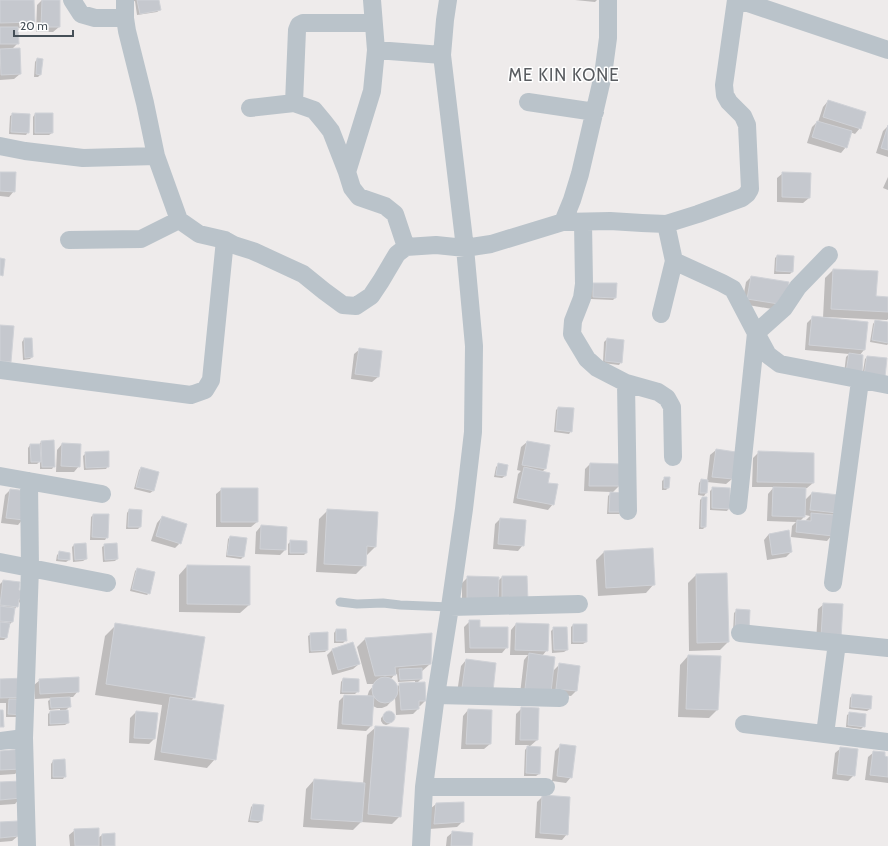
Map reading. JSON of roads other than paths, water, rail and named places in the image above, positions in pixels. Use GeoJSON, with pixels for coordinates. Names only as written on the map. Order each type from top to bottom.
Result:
{"type":"FeatureCollection","features":[{"type":"Feature","properties":{"kind":"street"},"geometry":{"type":"LineString","coordinates":[[72,0],[81,14],[95,18],[125,18]]}},
{"type":"Feature","properties":{"kind":"street"},"geometry":{"type":"LineString","coordinates":[[125,0],[127,31],[145,102],[156,156],[179,220],[199,234],[230,242],[303,274],[343,305],[356,306],[371,296],[396,254],[406,246],[436,245],[465,248],[491,244],[564,222],[610,221],[666,224],[742,198],[747,194],[750,189],[747,124],[743,116],[729,102],[725,95],[724,85],[738,0],[888,50]]}},
{"type":"Feature","properties":{"kind":"street"},"geometry":{"type":"LineString","coordinates":[[347,172],[372,91],[376,50],[372,0]]}},
{"type":"Feature","properties":{"kind":"street"},"geometry":{"type":"LineString","coordinates":[[421,846],[424,787],[436,695],[464,509],[473,432],[474,346],[465,248],[442,55],[448,0]]}},
{"type":"Feature","properties":{"kind":"street"},"geometry":{"type":"LineString","coordinates":[[564,222],[580,174],[603,75],[608,38],[608,0]]}},
{"type":"Feature","properties":{"kind":"street"},"geometry":{"type":"LineString","coordinates":[[294,103],[297,30],[299,25],[303,23],[373,23]]}},
{"type":"Feature","properties":{"kind":"street"},"geometry":{"type":"LineString","coordinates":[[376,50],[442,55]]}},
{"type":"Feature","properties":{"kind":"street"},"geometry":{"type":"LineString","coordinates":[[528,102],[595,112]]}},
{"type":"Feature","properties":{"kind":"street"},"geometry":{"type":"LineString","coordinates":[[250,108],[294,103],[314,110],[331,132],[352,188],[359,197],[385,206],[395,214],[406,246]]}},
{"type":"Feature","properties":{"kind":"street"},"geometry":{"type":"LineString","coordinates":[[0,146],[25,151],[83,158],[156,156]]}},
{"type":"Feature","properties":{"kind":"street"},"geometry":{"type":"LineString","coordinates":[[69,240],[141,239],[179,220]]}},
{"type":"Feature","properties":{"kind":"street"},"geometry":{"type":"LineString","coordinates":[[583,222],[584,284],[582,298],[573,321],[572,334],[587,359],[597,368],[626,382],[658,392],[667,398],[672,407],[673,457]]}},
{"type":"Feature","properties":{"kind":"street"},"geometry":{"type":"LineString","coordinates":[[661,314],[674,262],[666,224]]}},
{"type":"Feature","properties":{"kind":"street"},"geometry":{"type":"LineString","coordinates":[[0,370],[191,395],[205,390],[211,380],[230,242]]}},
{"type":"Feature","properties":{"kind":"street"},"geometry":{"type":"LineString","coordinates":[[738,506],[756,333],[784,308],[798,287],[829,255]]}},
{"type":"Feature","properties":{"kind":"street"},"geometry":{"type":"LineString","coordinates":[[674,262],[733,288],[768,355],[780,364],[860,381],[888,384]]}},
{"type":"Feature","properties":{"kind":"street"},"geometry":{"type":"LineString","coordinates":[[833,583],[860,381]]}},
{"type":"Feature","properties":{"kind":"street"},"geometry":{"type":"LineString","coordinates":[[626,382],[628,511]]}},
{"type":"Feature","properties":{"kind":"street"},"geometry":{"type":"LineString","coordinates":[[0,476],[102,494]]}},
{"type":"Feature","properties":{"kind":"street"},"geometry":{"type":"LineString","coordinates":[[27,846],[24,738],[30,568],[29,481]]}},
{"type":"Feature","properties":{"kind":"street"},"geometry":{"type":"LineString","coordinates":[[0,562],[107,583]]}},
{"type":"Feature","properties":{"kind":"street"},"geometry":{"type":"LineString","coordinates":[[450,607],[579,604]]}},
{"type":"Feature","properties":{"kind":"street"},"geometry":{"type":"LineString","coordinates":[[740,634],[888,648]]}},
{"type":"Feature","properties":{"kind":"street"},"geometry":{"type":"LineString","coordinates":[[825,734],[837,643]]}},
{"type":"Feature","properties":{"kind":"street"},"geometry":{"type":"LineString","coordinates":[[436,695],[560,698]]}},
{"type":"Feature","properties":{"kind":"street"},"geometry":{"type":"LineString","coordinates":[[744,724],[888,742]]}},
{"type":"Feature","properties":{"kind":"street"},"geometry":{"type":"LineString","coordinates":[[0,740],[24,738]]}},
{"type":"Feature","properties":{"kind":"street"},"geometry":{"type":"LineString","coordinates":[[424,787],[546,787]]}},
{"type":"Feature","properties":{"kind":"lane"},"geometry":{"type":"LineString","coordinates":[[340,602],[357,604],[383,603],[450,607]]}},
{"type":"Feature","properties":{"kind":"district","name":"ME KIN KONE"},"geometry":{"type":"Point","coordinates":[564,75]}}]}
